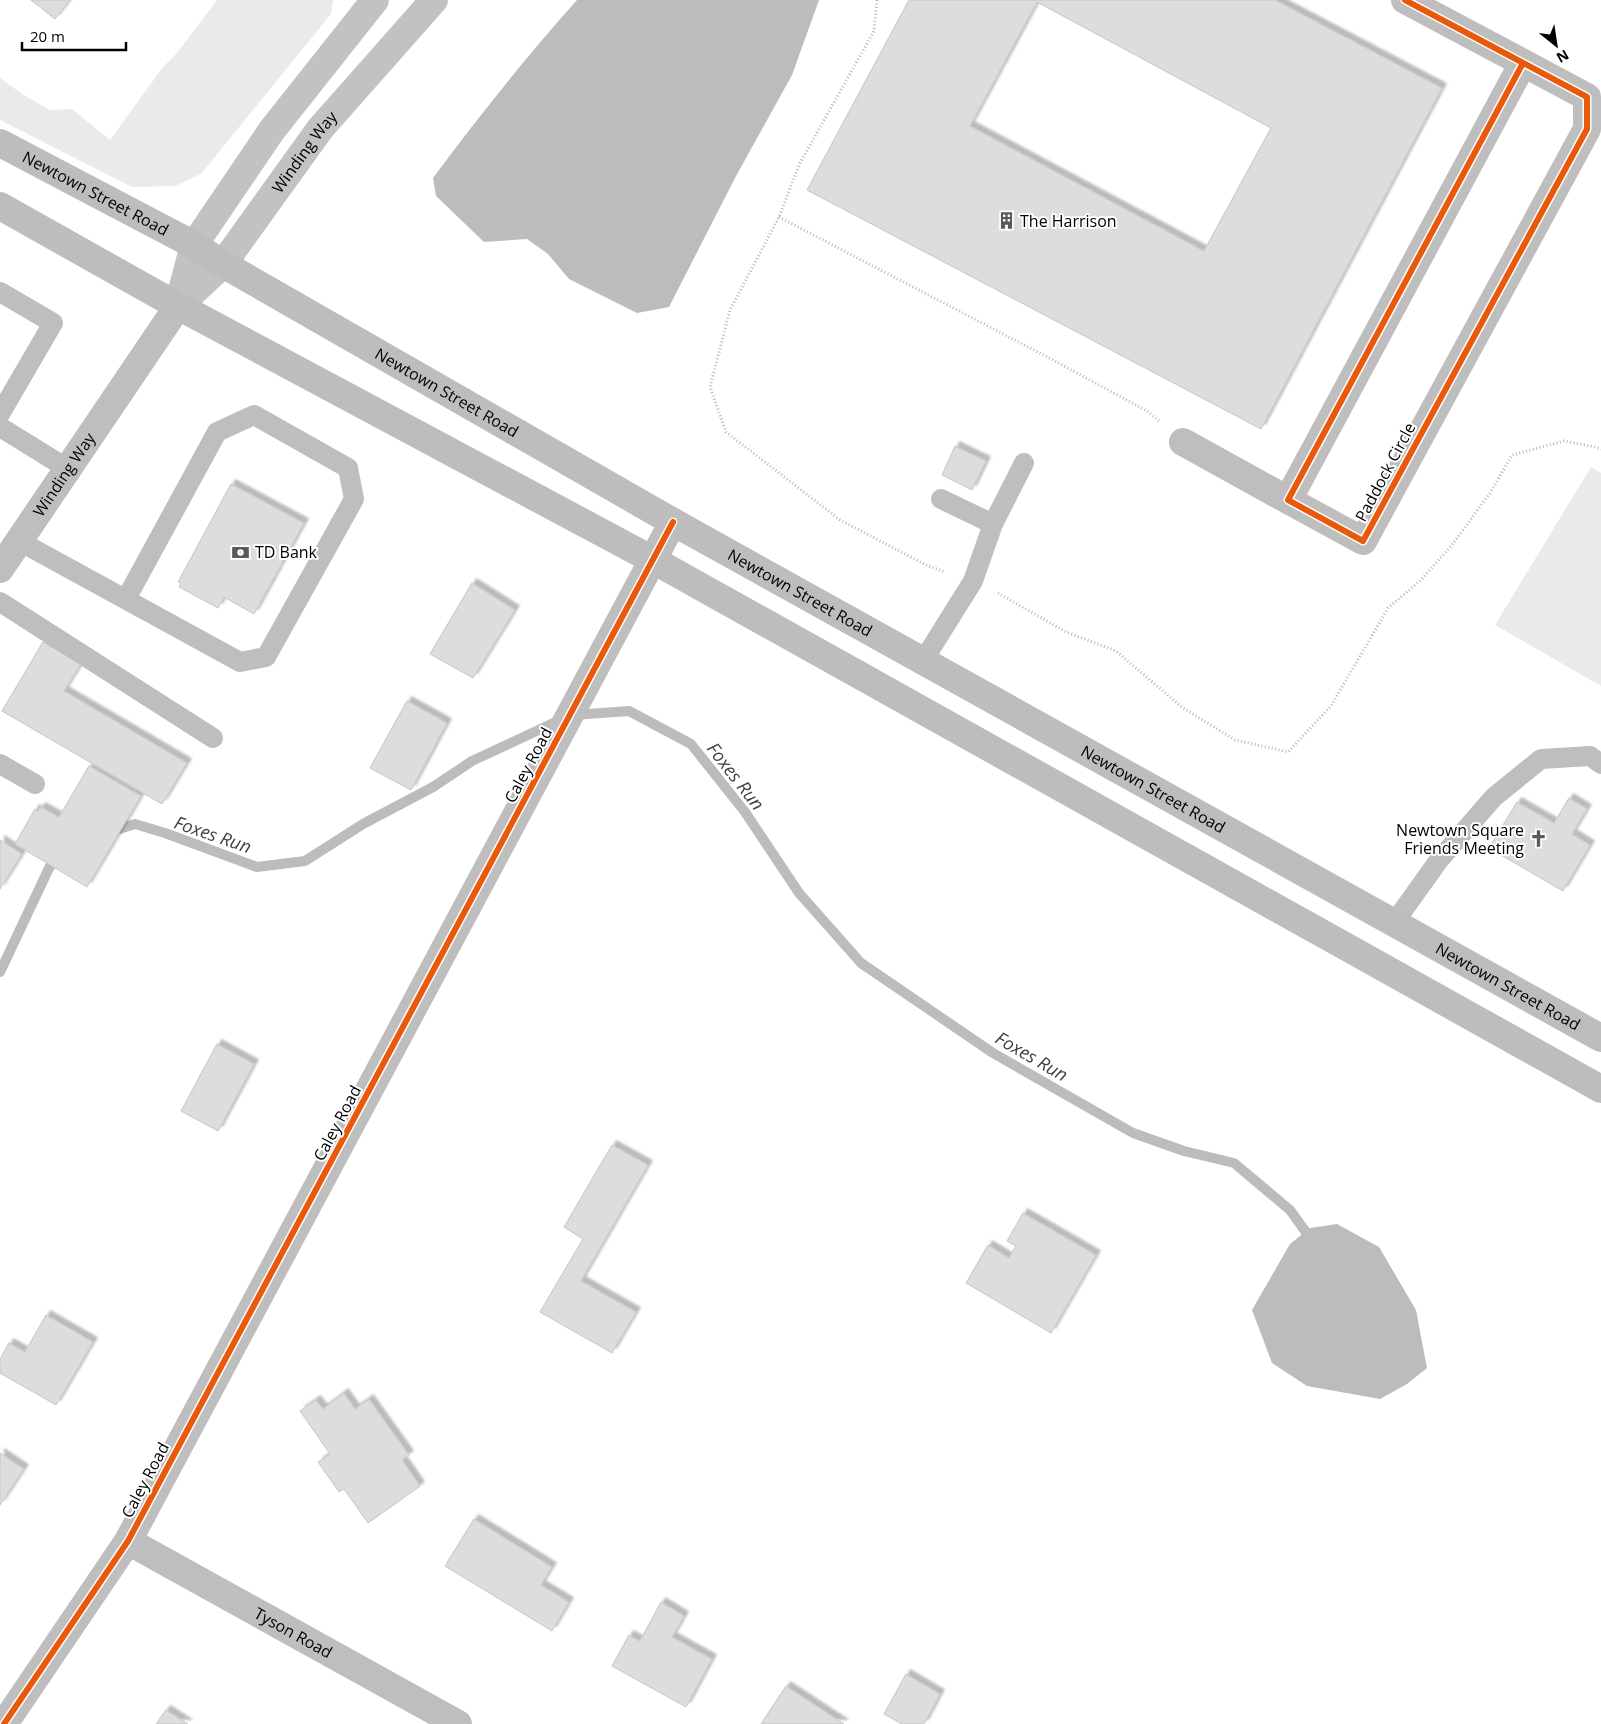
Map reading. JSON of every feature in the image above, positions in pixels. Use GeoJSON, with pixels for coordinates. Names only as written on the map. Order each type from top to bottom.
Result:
{"type":"FeatureCollection","features":[{"type":"Feature","properties":{"kind":"main road","name":"Winding Way"},"geometry":{"type":"LineString","coordinates":[[178,306],[194,245],[272,130],[375,0]]}},
{"type":"Feature","properties":{"kind":"main road","name":"Winding Way"},"geometry":{"type":"LineString","coordinates":[[178,306],[223,264],[320,129],[434,0]]}},
{"type":"Feature","properties":{"kind":"main road","name":"Newtown Street Road"},"geometry":{"type":"LineString","coordinates":[[0,143],[194,245],[223,264],[673,522],[1601,1038]]}},
{"type":"Feature","properties":{"kind":"main road"},"geometry":{"type":"LineString","coordinates":[[0,206],[178,306],[653,560],[1601,1089]]}},
{"type":"Feature","properties":{"kind":"street","name":"Paddock Circle"},"geometry":{"type":"LineString","coordinates":[[1288,500],[1363,541],[1587,129],[1587,97],[1415,2]]}},
{"type":"Feature","properties":{"kind":"street"},"geometry":{"type":"LineString","coordinates":[[1183,442],[1288,500],[1523,63]]}},
{"type":"Feature","properties":{"kind":"street","name":"Winding Way"},"geometry":{"type":"LineString","coordinates":[[0,569],[178,306]]}},
{"type":"Feature","properties":{"kind":"street","name":"Caley Road"},"geometry":{"type":"LineString","coordinates":[[4,1724],[128,1541],[673,522]]}},
{"type":"Feature","properties":{"kind":"street","name":"Tyson Road"},"geometry":{"type":"LineString","coordinates":[[128,1541],[458,1724]]}},
{"type":"Feature","properties":{"kind":"lane"},"geometry":{"type":"LineString","coordinates":[[0,292],[53,324],[0,414]]}},
{"type":"Feature","properties":{"kind":"lane"},"geometry":{"type":"LineString","coordinates":[[19,541],[126,600],[240,662],[266,657],[354,499],[348,468],[254,415],[217,432],[126,600]]}},
{"type":"Feature","properties":{"kind":"lane"},"geometry":{"type":"LineString","coordinates":[[0,427],[68,469]]}},
{"type":"Feature","properties":{"kind":"lane"},"geometry":{"type":"LineString","coordinates":[[923,661],[973,581],[993,524],[1024,463]]}},
{"type":"Feature","properties":{"kind":"lane"},"geometry":{"type":"LineString","coordinates":[[940,499],[993,524]]}},
{"type":"Feature","properties":{"kind":"lane"},"geometry":{"type":"LineString","coordinates":[[0,602],[213,738]]}},
{"type":"Feature","properties":{"kind":"lane"},"geometry":{"type":"LineString","coordinates":[[1394,923],[1439,860],[1494,797],[1541,759],[1590,756],[1601,764]]}},
{"type":"Feature","properties":{"kind":"lane"},"geometry":{"type":"LineString","coordinates":[[0,764],[35,784]]}},
{"type":"Feature","properties":{"kind":"path"},"geometry":{"type":"LineString","coordinates":[[877,0],[874,31],[800,163],[779,218],[730,310],[710,387],[726,432],[840,520],[928,566],[990,588],[1066,632],[1116,651],[1183,708],[1235,740],[1288,752],[1332,706],[1388,608],[1420,580],[1452,545],[1490,492],[1512,455],[1564,441],[1601,449]]}},
{"type":"Feature","properties":{"kind":"path"},"geometry":{"type":"LineString","coordinates":[[779,218],[1053,360],[1147,411],[1183,442]]}},
{"type":"Feature","properties":{"kind":"shaded area"},"geometry":{"type":"Polygon","coordinates":[[[217,0],[333,0],[331,14],[201,174],[175,186],[132,187],[0,120],[0,78],[22,94],[50,110],[72,109],[110,140],[163,67],[177,53],[217,0]]]}},
{"type":"Feature","properties":{"kind":"shaded area"},"geometry":{"type":"Polygon","coordinates":[[[577,0],[819,0],[792,75],[735,178],[669,307],[637,313],[569,279],[548,254],[527,239],[484,242],[436,196],[433,178],[503,87],[577,0]]]}},
{"type":"Feature","properties":{"kind":"shaded area"},"geometry":{"type":"Polygon","coordinates":[[[1591,467],[1601,473],[1601,686],[1495,625],[1591,467]]]}},
{"type":"Feature","properties":{"kind":"shaded area"},"geometry":{"type":"Polygon","coordinates":[[[1337,1224],[1379,1247],[1416,1310],[1427,1368],[1407,1384],[1380,1399],[1307,1386],[1272,1363],[1252,1310],[1290,1244],[1310,1228],[1337,1224]]]}},
{"type":"Feature","properties":{"kind":"building"},"geometry":{"type":"Polygon","coordinates":[[[31,0],[70,0],[55,19],[31,0]]]}},
{"type":"Feature","properties":{"kind":"building","name":"The Harrison"},"geometry":{"type":"Polygon","coordinates":[[[909,0],[1275,0],[1442,88],[1261,429],[807,190],[909,0]],[[1037,2],[970,126],[1204,251],[1271,128],[1037,2]]]}},
{"type":"Feature","properties":{"kind":"building"},"geometry":{"type":"Polygon","coordinates":[[[955,446],[986,461],[972,490],[942,475],[955,446]]]}},
{"type":"Feature","properties":{"kind":"building","name":"TD Bank"},"geometry":{"type":"Polygon","coordinates":[[[231,484],[304,523],[254,614],[224,597],[218,608],[179,587],[181,583],[178,582],[231,484]]]}},
{"type":"Feature","properties":{"kind":"building"},"geometry":{"type":"Polygon","coordinates":[[[472,583],[515,610],[473,678],[430,654],[472,583]]]}},
{"type":"Feature","properties":{"kind":"building"},"geometry":{"type":"Polygon","coordinates":[[[43,642],[81,664],[64,691],[187,763],[162,804],[2,711],[43,642]]]}},
{"type":"Feature","properties":{"kind":"building"},"geometry":{"type":"Polygon","coordinates":[[[407,701],[447,723],[411,790],[370,768],[407,701]]]}},
{"type":"Feature","properties":{"kind":"building"},"geometry":{"type":"Polygon","coordinates":[[[89,766],[141,796],[87,887],[15,844],[35,809],[38,811],[41,807],[59,817],[89,766]]]}},
{"type":"Feature","properties":{"kind":"building","name":"Newtown Square Friends Meeting"},"geometry":{"type":"Polygon","coordinates":[[[1569,798],[1587,809],[1572,834],[1590,845],[1563,891],[1489,848],[1517,802],[1554,823],[1569,798]]]}},
{"type":"Feature","properties":{"kind":"building"},"geometry":{"type":"Polygon","coordinates":[[[0,840],[22,854],[0,889],[0,840]]]}},
{"type":"Feature","properties":{"kind":"building"},"geometry":{"type":"Polygon","coordinates":[[[217,1044],[254,1064],[218,1131],[181,1111],[217,1044]]]}},
{"type":"Feature","properties":{"kind":"building"},"geometry":{"type":"Polygon","coordinates":[[[612,1145],[648,1165],[581,1281],[636,1312],[612,1353],[540,1312],[583,1239],[564,1227],[612,1145]]]}},
{"type":"Feature","properties":{"kind":"building"},"geometry":{"type":"Polygon","coordinates":[[[1023,1213],[1096,1255],[1051,1333],[966,1283],[988,1245],[1009,1258],[1016,1246],[1007,1241],[1023,1213]]]}},
{"type":"Feature","properties":{"kind":"building"},"geometry":{"type":"Polygon","coordinates":[[[46,1315],[93,1342],[56,1405],[0,1373],[0,1359],[9,1343],[25,1352],[46,1315]]]}},
{"type":"Feature","properties":{"kind":"building"},"geometry":{"type":"Polygon","coordinates":[[[344,1393],[355,1409],[369,1399],[409,1455],[402,1460],[420,1486],[368,1523],[344,1489],[339,1492],[318,1462],[330,1454],[300,1411],[316,1400],[323,1409],[344,1393]]]}},
{"type":"Feature","properties":{"kind":"building"},"geometry":{"type":"Polygon","coordinates":[[[0,1453],[24,1469],[0,1505],[0,1453]]]}},
{"type":"Feature","properties":{"kind":"building"},"geometry":{"type":"Polygon","coordinates":[[[474,1519],[552,1567],[541,1585],[569,1602],[552,1631],[445,1566],[474,1519]]]}},
{"type":"Feature","properties":{"kind":"building"},"geometry":{"type":"Polygon","coordinates":[[[661,1602],[684,1616],[672,1637],[712,1659],[686,1707],[612,1666],[629,1635],[640,1641],[661,1602]]]}},
{"type":"Feature","properties":{"kind":"building"},"geometry":{"type":"Polygon","coordinates":[[[906,1674],[940,1694],[924,1724],[902,1724],[884,1714],[906,1674]]]}},
{"type":"Feature","properties":{"kind":"building"},"geometry":{"type":"Polygon","coordinates":[[[786,1686],[844,1724],[761,1724],[786,1686]]]}},
{"type":"Feature","properties":{"kind":"building"},"geometry":{"type":"Polygon","coordinates":[[[166,1710],[188,1724],[156,1724],[166,1710]]]}},
{"type":"Feature","properties":{"kind":"waterway","name":"Foxes Run"},"geometry":{"type":"LineString","coordinates":[[573,715],[629,711],[691,744],[745,812],[799,893],[861,963],[993,1053],[1133,1133],[1184,1151],[1234,1163],[1290,1210],[1313,1242]]}},
{"type":"Feature","properties":{"kind":"waterway","name":"Foxes Run"},"geometry":{"type":"LineString","coordinates":[[110,832],[135,824],[257,867],[305,861],[363,824],[433,787],[472,761],[560,720]]}},
{"type":"Feature","properties":{"kind":"waterway","name":"Foxes Run"},"geometry":{"type":"LineString","coordinates":[[0,972],[50,866],[62,858]]}},
{"type":"Feature","properties":{"kind":"cycle path"},"geometry":{"type":"LineString","coordinates":[[1405,0],[1587,97],[1587,129],[1363,541],[1288,500],[1523,63]]}},
{"type":"Feature","properties":{"kind":"cycle path"},"geometry":{"type":"LineString","coordinates":[[4,1724],[128,1541],[673,522]]}},
{"type":"Feature","properties":{"kind":"place","name":"The Harrison"},"geometry":{"type":"Point","coordinates":[1006,221]}},
{"type":"Feature","properties":{"kind":"place","name":"TD Bank"},"geometry":{"type":"Point","coordinates":[241,552]}},
{"type":"Feature","properties":{"kind":"place","name":"Newtown Square Friends Meeting"},"geometry":{"type":"Point","coordinates":[1538,839]}}]}
